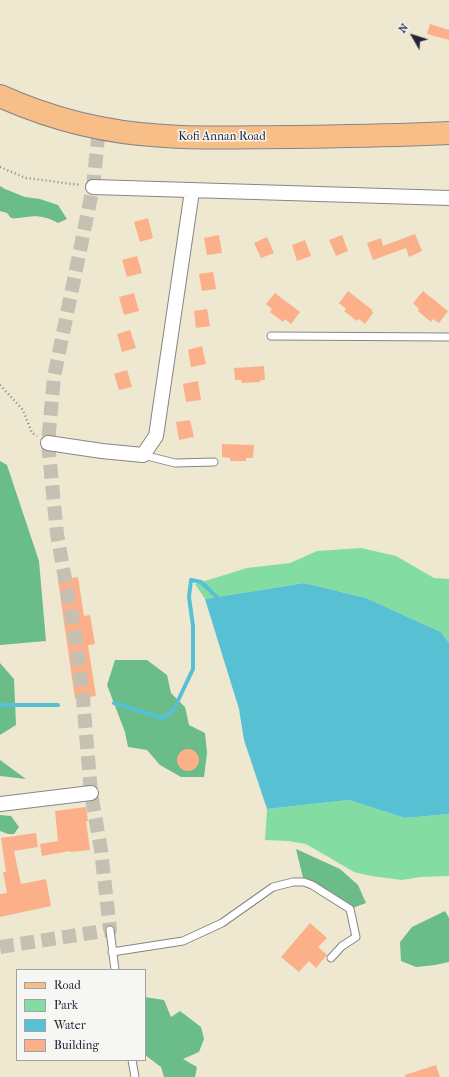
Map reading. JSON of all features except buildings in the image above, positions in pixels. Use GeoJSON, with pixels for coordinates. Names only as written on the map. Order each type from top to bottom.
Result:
{"type":"FeatureCollection","features":[{"type":"Feature","properties":{"kind":"main road","name":"Kofi Annan Road"},"geometry":{"type":"LineString","coordinates":[[0,96],[26,108],[99,128],[163,136],[217,138],[397,136],[449,133]]}},
{"type":"Feature","properties":{"kind":"street"},"geometry":{"type":"LineString","coordinates":[[93,187],[449,198]]}},
{"type":"Feature","properties":{"kind":"street"},"geometry":{"type":"LineString","coordinates":[[48,442],[102,451],[144,455],[156,436],[192,190]]}},
{"type":"Feature","properties":{"kind":"street"},"geometry":{"type":"LineString","coordinates":[[0,804],[91,793]]}},
{"type":"Feature","properties":{"kind":"lane"},"geometry":{"type":"LineString","coordinates":[[271,336],[449,337]]}},
{"type":"Feature","properties":{"kind":"lane"},"geometry":{"type":"LineString","coordinates":[[144,455],[175,463],[214,462]]}},
{"type":"Feature","properties":{"kind":"lane"},"geometry":{"type":"LineString","coordinates":[[112,952],[184,942],[222,922],[273,887],[293,882],[304,882],[312,885],[350,910],[356,937],[342,946],[331,958]]}},
{"type":"Feature","properties":{"kind":"lane"},"geometry":{"type":"LineString","coordinates":[[110,930],[115,969]]}},
{"type":"Feature","properties":{"kind":"lane"},"geometry":{"type":"LineString","coordinates":[[132,1061],[135,1077]]}},
{"type":"Feature","properties":{"kind":"path"},"geometry":{"type":"LineString","coordinates":[[0,167],[26,178],[93,187]]}},
{"type":"Feature","properties":{"kind":"path"},"geometry":{"type":"LineString","coordinates":[[0,385],[23,410],[32,433],[48,442]]}},
{"type":"Feature","properties":{"kind":"green space"},"geometry":{"type":"Polygon","coordinates":[[[0,186],[25,197],[40,199],[58,205],[67,219],[58,223],[47,218],[31,216],[11,218],[7,213],[0,211],[0,186]]]}},
{"type":"Feature","properties":{"kind":"green space"},"geometry":{"type":"Polygon","coordinates":[[[0,461],[7,465],[39,561],[46,641],[0,645],[0,461]]]}},
{"type":"Feature","properties":{"kind":"green space"},"geometry":{"type":"Polygon","coordinates":[[[361,548],[396,556],[434,578],[449,579],[449,643],[441,632],[366,598],[304,583],[205,599],[195,584],[247,568],[290,563],[317,551],[361,548]]]}},
{"type":"Feature","properties":{"kind":"green space"},"geometry":{"type":"Polygon","coordinates":[[[115,660],[147,660],[167,675],[171,693],[185,707],[189,725],[205,733],[207,753],[204,777],[181,777],[160,765],[147,750],[128,747],[125,732],[107,685],[115,660]]]}},
{"type":"Feature","properties":{"kind":"green space"},"geometry":{"type":"Polygon","coordinates":[[[0,663],[14,679],[16,725],[0,735],[0,663]]]}},
{"type":"Feature","properties":{"kind":"green space"},"geometry":{"type":"Polygon","coordinates":[[[0,760],[26,779],[0,776],[0,760]]]}},
{"type":"Feature","properties":{"kind":"green space"},"geometry":{"type":"Polygon","coordinates":[[[349,800],[405,818],[449,814],[449,876],[420,877],[402,880],[371,876],[354,872],[306,844],[288,841],[265,840],[267,809],[349,800]]]}},
{"type":"Feature","properties":{"kind":"green space"},"geometry":{"type":"Polygon","coordinates":[[[0,815],[11,816],[19,827],[14,834],[8,834],[0,831],[0,815]]]}},
{"type":"Feature","properties":{"kind":"green space"},"geometry":{"type":"Polygon","coordinates":[[[296,849],[340,869],[358,885],[366,903],[350,909],[304,882],[296,849]]]}},
{"type":"Feature","properties":{"kind":"green space"},"geometry":{"type":"Polygon","coordinates":[[[445,911],[449,918],[449,962],[416,967],[401,961],[400,942],[412,927],[445,911]]]}},
{"type":"Feature","properties":{"kind":"green space"},"geometry":{"type":"Polygon","coordinates":[[[146,997],[164,1000],[171,1017],[180,1011],[201,1027],[204,1039],[199,1052],[183,1059],[197,1067],[195,1077],[164,1077],[161,1067],[146,1056],[146,997]]]}},
{"type":"Feature","properties":{"kind":"water"},"geometry":{"type":"Polygon","coordinates":[[[304,583],[366,598],[441,632],[449,643],[449,814],[405,818],[349,800],[267,809],[244,740],[239,709],[205,599],[304,583]]]}},
{"type":"Feature","properties":{"kind":"waterway"},"geometry":{"type":"LineString","coordinates":[[114,703],[162,718],[173,711],[193,669],[193,626],[189,597],[191,580],[201,582],[221,601]]}},
{"type":"Feature","properties":{"kind":"waterway"},"geometry":{"type":"LineString","coordinates":[[0,705],[58,705]]}},
{"type":"Feature","properties":{"kind":"tunnel"},"geometry":{"type":"LineString","coordinates":[[0,947],[110,930],[101,850],[91,793],[83,698],[75,635],[57,534],[48,443],[54,377],[93,187],[99,128]]}}]}
